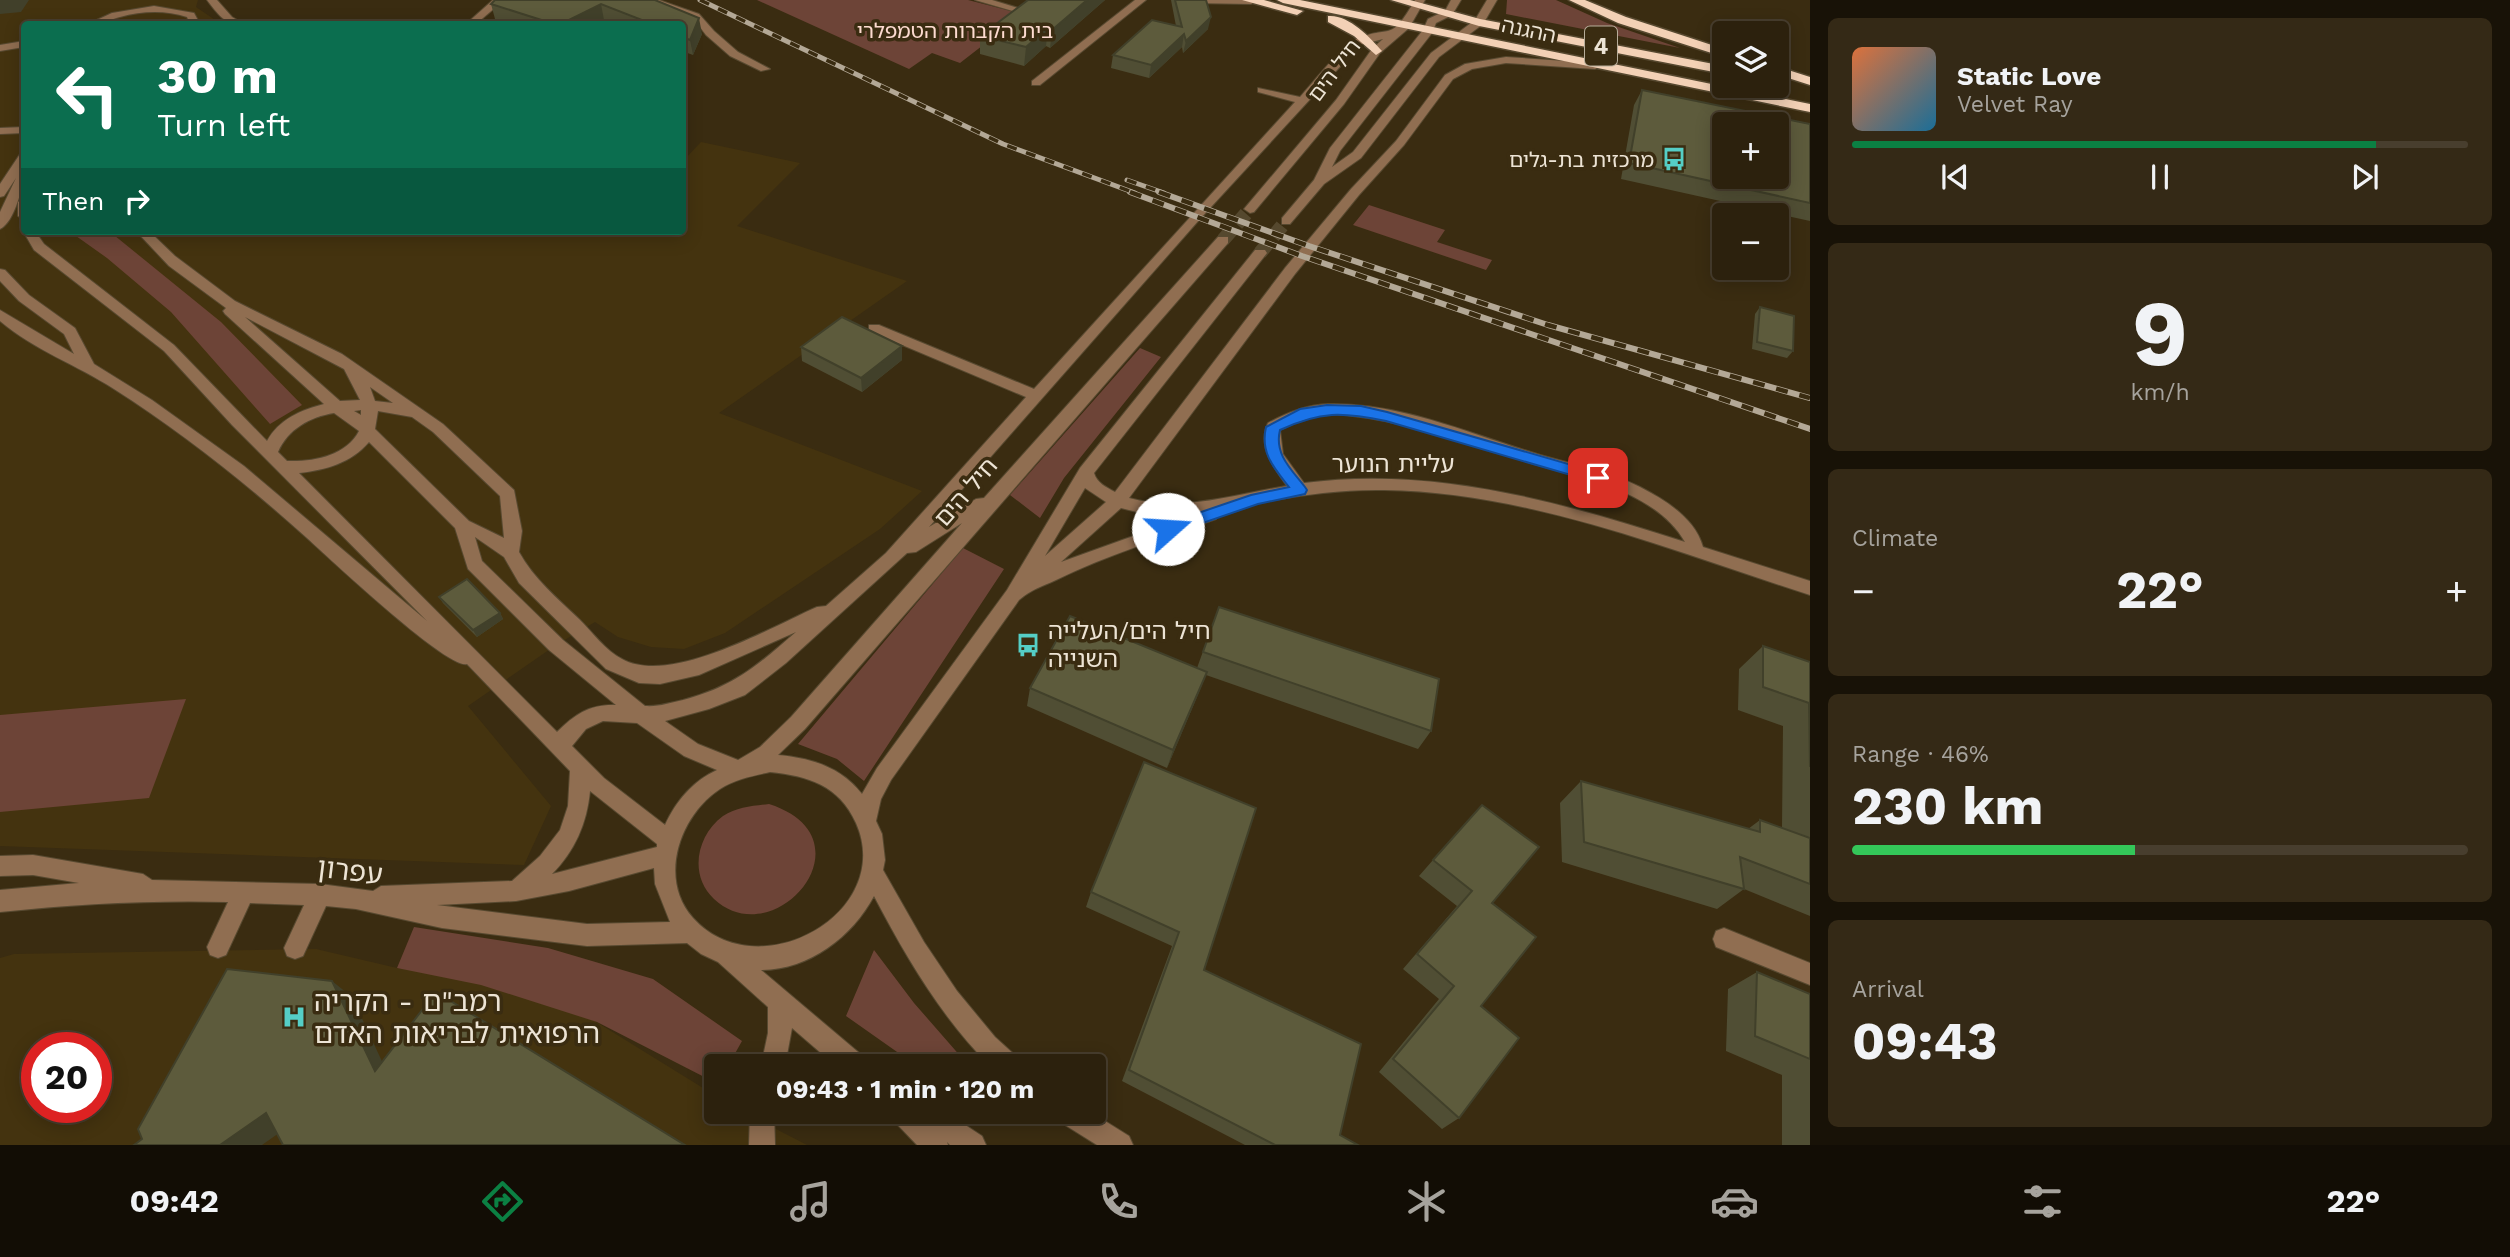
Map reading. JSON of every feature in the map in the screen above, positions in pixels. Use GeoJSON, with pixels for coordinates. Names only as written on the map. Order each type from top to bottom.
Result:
{"type":"FeatureCollection","features":[{"type":"Feature","properties":{"kind":"highway"},"geometry":{"type":"LineString","coordinates":[[1249,0],[1344,23],[1365,38],[1376,51]]}},
{"type":"Feature","properties":{"kind":"highway","name":"4"},"geometry":{"type":"LineString","coordinates":[[1283,0],[1404,25]]}},
{"type":"Feature","properties":{"kind":"highway"},"geometry":{"type":"LineString","coordinates":[[1329,0],[1404,25]]}},
{"type":"Feature","properties":{"kind":"highway"},"geometry":{"type":"LineString","coordinates":[[1397,0],[1419,2],[1451,18]]}},
{"type":"Feature","properties":{"kind":"highway"},"geometry":{"type":"LineString","coordinates":[[1575,0],[1644,27],[1712,49]]}},
{"type":"Feature","properties":{"kind":"highway"},"geometry":{"type":"LineString","coordinates":[[1430,26],[1451,18]]}},
{"type":"Feature","properties":{"kind":"highway","name":"ההגנה"},"geometry":{"type":"LineString","coordinates":[[1451,18],[1712,68]]}},
{"type":"Feature","properties":{"kind":"highway","name":"ההגנה"},"geometry":{"type":"LineString","coordinates":[[1404,25],[1430,26],[1461,38],[1810,108]]}},
{"type":"Feature","properties":{"kind":"highway"},"geometry":{"type":"LineString","coordinates":[[1789,74],[1810,80]]}},
{"type":"Feature","properties":{"kind":"highway"},"geometry":{"type":"LineString","coordinates":[[1789,84],[1810,88]]}},
{"type":"Feature","properties":{"kind":"street"},"geometry":{"type":"LineString","coordinates":[[98,21],[124,0]]}},
{"type":"Feature","properties":{"kind":"street"},"geometry":{"type":"LineString","coordinates":[[170,0],[193,20]]}},
{"type":"Feature","properties":{"kind":"street"},"geometry":{"type":"LineString","coordinates":[[212,0],[232,21]]}},
{"type":"Feature","properties":{"kind":"street"},"geometry":{"type":"LineString","coordinates":[[474,21],[499,0]]}},
{"type":"Feature","properties":{"kind":"street"},"geometry":{"type":"LineString","coordinates":[[650,0],[696,16],[710,33],[734,54],[765,69]]}},
{"type":"Feature","properties":{"kind":"street"},"geometry":{"type":"LineString","coordinates":[[981,0],[1020,10]]}},
{"type":"Feature","properties":{"kind":"street"},"geometry":{"type":"LineString","coordinates":[[1036,83],[1141,0]]}},
{"type":"Feature","properties":{"kind":"street"},"geometry":{"type":"LineString","coordinates":[[1191,0],[1249,0]]}},
{"type":"Feature","properties":{"kind":"street"},"geometry":{"type":"LineString","coordinates":[[1456,0],[1451,18],[1461,38]]}},
{"type":"Feature","properties":{"kind":"street"},"geometry":{"type":"LineString","coordinates":[[1467,0],[1466,8],[1479,22]]}},
{"type":"Feature","properties":{"kind":"street","name":"חיל הים"},"geometry":{"type":"LineString","coordinates":[[1286,221],[1320,181],[1357,155],[1435,55],[1479,22],[1492,0]]}},
{"type":"Feature","properties":{"kind":"street"},"geometry":{"type":"LineString","coordinates":[[1419,2],[1428,13],[1430,26]]}},
{"type":"Feature","properties":{"kind":"street","name":"חיל הים"},"geometry":{"type":"LineString","coordinates":[[1250,209],[1340,102],[1376,51],[1404,25],[1419,2]]}},
{"type":"Feature","properties":{"kind":"street"},"geometry":{"type":"LineString","coordinates":[[103,21],[150,9],[181,11],[193,20]]}},
{"type":"Feature","properties":{"kind":"street"},"geometry":{"type":"LineString","coordinates":[[561,749],[565,738],[590,716],[603,713],[670,713],[738,689],[779,658],[892,558],[1195,217],[1356,43],[1404,25]]}},
{"type":"Feature","properties":{"kind":"street","name":"חיל הים"},"geometry":{"type":"LineString","coordinates":[[1320,181],[1334,150],[1430,26]]}},
{"type":"Feature","properties":{"kind":"street"},"geometry":{"type":"LineString","coordinates":[[0,48],[21,44]]}},
{"type":"Feature","properties":{"kind":"street"},"geometry":{"type":"LineString","coordinates":[[0,55],[21,53]]}},
{"type":"Feature","properties":{"kind":"street"},"geometry":{"type":"LineString","coordinates":[[1013,595],[1118,501],[1290,271],[1355,192],[1400,143],[1449,76],[1469,66],[1506,60],[1595,66]]}},
{"type":"Feature","properties":{"kind":"street"},"geometry":{"type":"LineString","coordinates":[[1262,90],[1304,100]]}},
{"type":"Feature","properties":{"kind":"street"},"geometry":{"type":"LineString","coordinates":[[0,131],[21,130]]}},
{"type":"Feature","properties":{"kind":"street"},"geometry":{"type":"LineString","coordinates":[[0,192],[21,161]]}},
{"type":"Feature","properties":{"kind":"street"},"geometry":{"type":"LineString","coordinates":[[0,225],[21,180]]}},
{"type":"Feature","properties":{"kind":"street"},"geometry":{"type":"LineString","coordinates":[[32,235],[39,247],[169,348],[269,453],[437,620],[489,677],[580,768],[666,848]]}},
{"type":"Feature","properties":{"kind":"street"},"geometry":{"type":"LineString","coordinates":[[146,235],[166,256],[338,408],[356,419],[463,525],[491,537],[510,552],[526,578],[613,664],[639,675],[660,676],[699,667],[835,606]]}},
{"type":"Feature","properties":{"kind":"street","name":"חיל הים"},"geometry":{"type":"LineString","coordinates":[[740,770],[767,753],[797,723],[1223,240]]}},
{"type":"Feature","properties":{"kind":"street"},"geometry":{"type":"LineString","coordinates":[[867,818],[871,797],[884,774],[1013,595],[1086,472],[1260,253]]}},
{"type":"Feature","properties":{"kind":"street"},"geometry":{"type":"LineString","coordinates":[[166,256],[230,304],[337,357],[426,419],[508,494],[514,531],[510,552]]}},
{"type":"Feature","properties":{"kind":"street"},"geometry":{"type":"LineString","coordinates":[[0,273],[24,298],[69,331],[88,367]]}},
{"type":"Feature","properties":{"kind":"street"},"geometry":{"type":"LineString","coordinates":[[0,314],[46,346],[88,367],[204,444],[268,492],[422,630],[489,677]]}},
{"type":"Feature","properties":{"kind":"street"},"geometry":{"type":"LineString","coordinates":[[874,328],[1037,396]]}},
{"type":"Feature","properties":{"kind":"street"},"geometry":{"type":"LineString","coordinates":[[283,467],[300,468],[336,459],[363,441],[368,431],[371,417],[369,406],[357,377],[337,357]]}},
{"type":"Feature","properties":{"kind":"street"},"geometry":{"type":"LineString","coordinates":[[269,453],[279,434],[295,421],[317,412],[338,408],[393,407],[426,419]]}},
{"type":"Feature","properties":{"kind":"street"},"geometry":{"type":"LineString","coordinates":[[1300,490],[1275,459],[1270,440],[1273,427],[1305,413],[1327,409],[1361,411],[1449,433],[1622,485],[1676,520],[1689,533],[1696,552]]}},
{"type":"Feature","properties":{"kind":"street","name":"עליית הנוער"},"geometry":{"type":"LineString","coordinates":[[1086,472],[1089,483],[1118,501],[1142,508],[1170,511],[1339,485],[1382,484],[1469,489],[1526,500],[1810,588]]}},
{"type":"Feature","properties":{"kind":"street"},"geometry":{"type":"LineString","coordinates":[[892,558],[997,494]]}},
{"type":"Feature","properties":{"kind":"street","name":"עליית הנוער"},"geometry":{"type":"LineString","coordinates":[[1013,595],[1077,562],[1256,499]]}},
{"type":"Feature","properties":{"kind":"street"},"geometry":{"type":"LineString","coordinates":[[463,525],[474,564],[556,645],[640,714],[691,750],[740,770]]}},
{"type":"Feature","properties":{"kind":"street"},"geometry":{"type":"LineString","coordinates":[[722,952],[754,960],[781,957],[807,949],[831,936],[850,917],[865,895],[872,871],[873,844],[867,818],[851,794],[828,776],[800,766],[770,763],[740,770],[711,784],[688,804],[666,848],[664,878],[668,900],[690,932],[722,952],[841,1054]]}},
{"type":"Feature","properties":{"kind":"street"},"geometry":{"type":"LineString","coordinates":[[516,891],[557,855],[571,832],[580,801],[580,768]]}},
{"type":"Feature","properties":{"kind":"street"},"geometry":{"type":"LineString","coordinates":[[356,898],[516,891],[580,878],[666,848]]}},
{"type":"Feature","properties":{"kind":"street"},"geometry":{"type":"LineString","coordinates":[[0,866],[33,865],[177,890]]}},
{"type":"Feature","properties":{"kind":"street"},"geometry":{"type":"LineString","coordinates":[[872,871],[928,973],[995,1054]]}},
{"type":"Feature","properties":{"kind":"street","name":"עפרון"},"geometry":{"type":"LineString","coordinates":[[0,901],[68,894],[177,890],[320,895],[356,898],[442,918],[587,935],[690,932]]}},
{"type":"Feature","properties":{"kind":"street"},"geometry":{"type":"LineString","coordinates":[[218,947],[244,892]]}},
{"type":"Feature","properties":{"kind":"street"},"geometry":{"type":"LineString","coordinates":[[295,948],[320,895]]}},
{"type":"Feature","properties":{"kind":"street"},"geometry":{"type":"LineString","coordinates":[[1724,939],[1810,974]]}},
{"type":"Feature","properties":{"kind":"street"},"geometry":{"type":"LineString","coordinates":[[775,1054],[782,1011],[778,999]]}},
{"type":"Feature","properties":{"kind":"street"},"geometry":{"type":"LineString","coordinates":[[762,1124],[762,1145]]}},
{"type":"Feature","properties":{"kind":"street"},"geometry":{"type":"LineString","coordinates":[[915,1124],[935,1145]]}},
{"type":"Feature","properties":{"kind":"street"},"geometry":{"type":"LineString","coordinates":[[941,1124],[973,1145]]}},
{"type":"Feature","properties":{"kind":"street"},"geometry":{"type":"LineString","coordinates":[[1087,1124],[1120,1145]]}},
{"type":"Feature","properties":{"kind":"shaded area"},"geometry":{"type":"Polygon","coordinates":[[[0,0],[198,0],[196,7],[217,21],[21,21],[21,235],[686,235],[686,158],[701,142],[800,163],[737,226],[907,281],[719,413],[922,491],[880,529],[725,633],[684,649],[651,647],[618,637],[595,622],[556,645],[468,706],[551,806],[524,865],[0,846],[0,0]]]}},
{"type":"Feature","properties":{"kind":"shaded area","name":"רמב\"ם - הקריה הרפואית לבריאות האדם"},"geometry":{"type":"Polygon","coordinates":[[[316,949],[397,968],[538,986],[704,1089],[704,1124],[766,1124],[807,1145],[0,1145],[0,958],[14,954],[316,949]]]}},
{"type":"Feature","properties":{"kind":"green space","name":"בית הקברות הטמפלרי"},"geometry":{"type":"Polygon","coordinates":[[[757,0],[968,0],[1023,14],[960,63],[932,53],[909,69],[757,0]]]}},
{"type":"Feature","properties":{"kind":"green space"},"geometry":{"type":"Polygon","coordinates":[[[1507,0],[1556,0],[1607,23],[1680,48],[1506,14],[1507,0]]]}},
{"type":"Feature","properties":{"kind":"green space"},"geometry":{"type":"Polygon","coordinates":[[[1369,205],[1445,230],[1437,242],[1492,260],[1486,270],[1353,225],[1369,205]]]}},
{"type":"Feature","properties":{"kind":"green space"},"geometry":{"type":"Polygon","coordinates":[[[75,235],[114,235],[221,322],[302,405],[270,424],[171,312],[107,258],[75,235]]]}},
{"type":"Feature","properties":{"kind":"green space"},"geometry":{"type":"Polygon","coordinates":[[[1140,348],[1161,357],[1064,478],[1040,518],[1010,495],[1140,348]]]}},
{"type":"Feature","properties":{"kind":"green space"},"geometry":{"type":"Polygon","coordinates":[[[963,548],[1004,569],[864,781],[837,759],[798,744],[963,548]]]}},
{"type":"Feature","properties":{"kind":"green space"},"geometry":{"type":"Polygon","coordinates":[[[186,699],[149,798],[0,812],[0,715],[186,699]]]}},
{"type":"Feature","properties":{"kind":"green space"},"geometry":{"type":"Polygon","coordinates":[[[769,804],[800,820],[814,841],[814,864],[804,886],[786,903],[763,913],[738,913],[714,899],[706,890],[699,868],[702,845],[714,824],[723,816],[739,809],[769,804]]]}},
{"type":"Feature","properties":{"kind":"green space"},"geometry":{"type":"Polygon","coordinates":[[[414,927],[548,948],[653,979],[742,1041],[735,1054],[704,1054],[704,1077],[597,1022],[481,985],[397,968],[414,927]]]}},
{"type":"Feature","properties":{"kind":"green space"},"geometry":{"type":"Polygon","coordinates":[[[874,950],[914,1003],[959,1054],[900,1054],[846,1016],[874,950]]]}},
{"type":"Feature","properties":{"kind":"building"},"geometry":{"type":"Polygon","coordinates":[[[495,0],[655,0],[699,18],[690,40],[686,38],[686,21],[644,21],[601,4],[567,21],[545,21],[491,4],[495,0]]]}},
{"type":"Feature","properties":{"kind":"building"},"geometry":{"type":"Polygon","coordinates":[[[1028,0],[1087,0],[1052,30],[1048,28],[1026,47],[980,36],[1028,0]]]}},
{"type":"Feature","properties":{"kind":"building"},"geometry":{"type":"Polygon","coordinates":[[[1175,0],[1206,0],[1211,17],[1186,41],[1184,34],[1151,65],[1113,55],[1152,20],[1182,27],[1175,0]]]}},
{"type":"Feature","properties":{"kind":"building"},"geometry":{"type":"Polygon","coordinates":[[[1642,90],[1751,112],[1712,112],[1712,181],[1629,163],[1642,90]]]}},
{"type":"Feature","properties":{"kind":"building"},"geometry":{"type":"Polygon","coordinates":[[[1789,120],[1810,124],[1810,203],[1747,189],[1789,189],[1789,120]]]}},
{"type":"Feature","properties":{"kind":"building"},"geometry":{"type":"Polygon","coordinates":[[[1760,307],[1794,316],[1793,351],[1757,342],[1760,307]]]}},
{"type":"Feature","properties":{"kind":"building"},"geometry":{"type":"Polygon","coordinates":[[[842,317],[902,346],[861,378],[801,347],[842,317]]]}},
{"type":"Feature","properties":{"kind":"building"},"geometry":{"type":"Polygon","coordinates":[[[467,579],[500,613],[473,630],[439,597],[467,579]]]}},
{"type":"Feature","properties":{"kind":"building"},"geometry":{"type":"Polygon","coordinates":[[[1219,607],[1439,679],[1431,731],[1203,652],[1219,607]]]}},
{"type":"Feature","properties":{"kind":"building"},"geometry":{"type":"Polygon","coordinates":[[[1070,616],[1207,672],[1173,750],[1030,688],[1070,616]]]}},
{"type":"Feature","properties":{"kind":"building"},"geometry":{"type":"Polygon","coordinates":[[[1763,646],[1810,662],[1810,767],[1809,703],[1763,687],[1763,646]]]}},
{"type":"Feature","properties":{"kind":"building"},"geometry":{"type":"Polygon","coordinates":[[[1144,762],[1256,808],[1204,970],[1361,1044],[1340,1135],[1358,1145],[1275,1145],[1129,1070],[1179,932],[1091,892],[1144,762]]]}},
{"type":"Feature","properties":{"kind":"building"},"geometry":{"type":"Polygon","coordinates":[[[1581,781],[1760,832],[1760,820],[1810,838],[1810,884],[1740,857],[1744,889],[1584,842],[1581,781]]]}},
{"type":"Feature","properties":{"kind":"building"},"geometry":{"type":"Polygon","coordinates":[[[1482,805],[1539,847],[1492,903],[1536,937],[1481,1006],[1519,1038],[1459,1118],[1393,1059],[1454,986],[1417,954],[1472,891],[1433,860],[1482,805]]]}},
{"type":"Feature","properties":{"kind":"building"},"geometry":{"type":"Polygon","coordinates":[[[227,969],[332,981],[375,1071],[436,992],[685,1145],[283,1145],[266,1113],[220,1145],[134,1145],[142,1139],[138,1129],[227,969]]]}},
{"type":"Feature","properties":{"kind":"building"},"geometry":{"type":"Polygon","coordinates":[[[1757,972],[1810,994],[1810,1059],[1755,1036],[1757,972]]]}},
{"type":"Feature","properties":{"kind":"tunnel"},"geometry":{"type":"LineString","coordinates":[[1223,240],[1250,209]]}},
{"type":"Feature","properties":{"kind":"tunnel"},"geometry":{"type":"LineString","coordinates":[[1260,253],[1286,221]]}},
{"type":"Feature","properties":{"kind":"railway"},"geometry":{"type":"LineString","coordinates":[[700,0],[1003,144],[1135,193]]}},
{"type":"Feature","properties":{"kind":"railway"},"geometry":{"type":"LineString","coordinates":[[1127,180],[1164,193]]}},
{"type":"Feature","properties":{"kind":"railway"},"geometry":{"type":"LineString","coordinates":[[1130,192],[1302,256],[1810,429]]}},
{"type":"Feature","properties":{"kind":"railway"},"geometry":{"type":"LineString","coordinates":[[1159,192],[1309,246],[1548,325],[1810,398]]}},
{"type":"Feature","properties":{"kind":"place","name":"מרכזית בת-גלים"},"geometry":{"type":"Point","coordinates":[1674,159]}},
{"type":"Feature","properties":{"kind":"place","name":"חיל הים/העלייה השנייה"},"geometry":{"type":"Point","coordinates":[1028,645]}},
{"type":"Feature","properties":{"kind":"place","name":"רמב\"ם - הקריה הרפואית לבריאות האדם"},"geometry":{"type":"Point","coordinates":[294,1017]}},
{"type":"Feature","properties":{"kind":"route"},"geometry":{"type":"LineString","coordinates":[[1168,529],[1256,499],[1300,490],[1275,459],[1270,440],[1273,427],[1287,419],[1327,409],[1387,416],[1598,478]]}}]}
